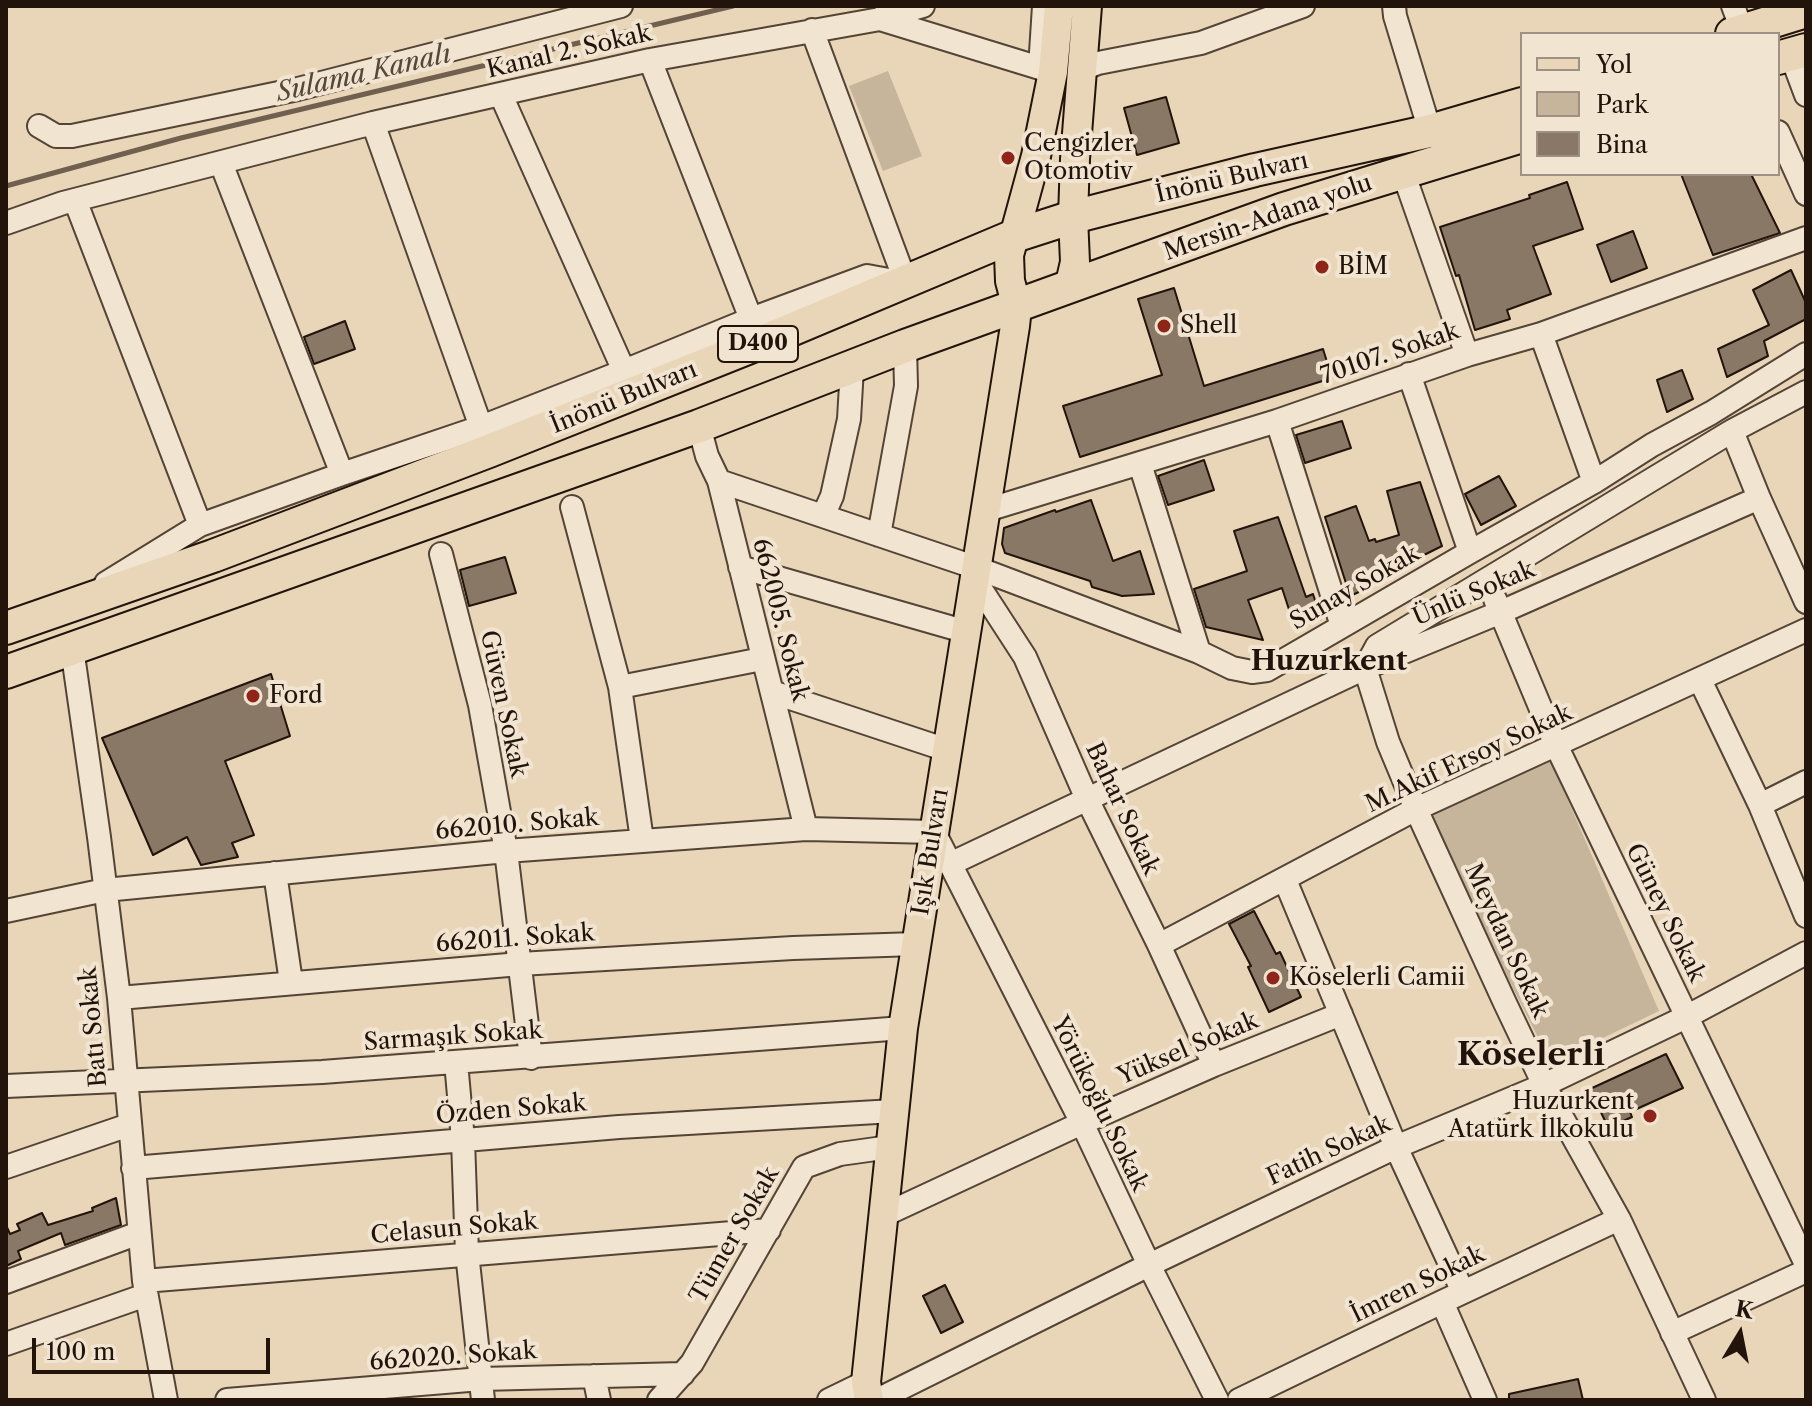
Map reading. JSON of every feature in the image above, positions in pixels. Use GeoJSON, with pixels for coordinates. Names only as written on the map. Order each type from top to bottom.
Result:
{"type":"FeatureCollection","features":[{"type":"Feature","properties":{"kind":"highway"},"geometry":{"type":"LineString","coordinates":[[1735,23],[1806,11]]}},
{"type":"Feature","properties":{"kind":"highway","name":"İnönü Bulvarı"},"geometry":{"type":"LineString","coordinates":[[6,628],[213,556],[615,402],[1014,236],[1073,217],[1255,170],[1430,131],[1520,105]]}},
{"type":"Feature","properties":{"kind":"highway","name":"Mersin-Adana yolu"},"geometry":{"type":"LineString","coordinates":[[1017,307],[1284,209],[1520,137]]}},
{"type":"Feature","properties":{"kind":"highway","name":"İnönü Bulvarı"},"geometry":{"type":"LineString","coordinates":[[6,672],[699,426],[905,346],[1017,307]]}},
{"type":"Feature","properties":{"kind":"main road","name":"Işık Bulvarı"},"geometry":{"type":"LineString","coordinates":[[871,1394],[882,1216],[903,1028],[1017,307],[1010,281],[1009,255],[1036,156],[1046,70],[1059,6]]}},
{"type":"Feature","properties":{"kind":"main road"},"geometry":{"type":"LineString","coordinates":[[1069,288],[1075,262],[1073,217],[1090,66],[1087,6]]}},
{"type":"Feature","properties":{"kind":"street"},"geometry":{"type":"LineString","coordinates":[[39,126],[56,136],[72,136],[298,89],[621,6]]}},
{"type":"Feature","properties":{"kind":"street"},"geometry":{"type":"LineString","coordinates":[[880,19],[923,6]]}},
{"type":"Feature","properties":{"kind":"street"},"geometry":{"type":"LineString","coordinates":[[1044,6],[1046,70]]}},
{"type":"Feature","properties":{"kind":"street"},"geometry":{"type":"LineString","coordinates":[[1099,6],[1090,66],[1201,43],[1303,6]]}},
{"type":"Feature","properties":{"kind":"street"},"geometry":{"type":"LineString","coordinates":[[1394,6],[1430,131]]}},
{"type":"Feature","properties":{"kind":"street","name":"Kanal 2. Sokak"},"geometry":{"type":"LineString","coordinates":[[6,223],[75,200],[373,123],[650,60],[880,19],[1046,70]]}},
{"type":"Feature","properties":{"kind":"street"},"geometry":{"type":"LineString","coordinates":[[812,30],[906,283]]}},
{"type":"Feature","properties":{"kind":"street"},"geometry":{"type":"LineString","coordinates":[[1792,54],[1806,95]]}},
{"type":"Feature","properties":{"kind":"street"},"geometry":{"type":"LineString","coordinates":[[650,60],[751,319]]}},
{"type":"Feature","properties":{"kind":"street"},"geometry":{"type":"LineString","coordinates":[[501,95],[624,371]]}},
{"type":"Feature","properties":{"kind":"street"},"geometry":{"type":"LineString","coordinates":[[373,123],[481,427]]}},
{"type":"Feature","properties":{"kind":"street"},"geometry":{"type":"LineString","coordinates":[[1780,136],[1806,194]]}},
{"type":"Feature","properties":{"kind":"street"},"geometry":{"type":"LineString","coordinates":[[221,163],[342,474]]}},
{"type":"Feature","properties":{"kind":"street"},"geometry":{"type":"LineString","coordinates":[[1403,172],[1467,355]]}},
{"type":"Feature","properties":{"kind":"street"},"geometry":{"type":"LineString","coordinates":[[75,200],[200,525]]}},
{"type":"Feature","properties":{"kind":"street","name":"70107. Sokak"},"geometry":{"type":"LineString","coordinates":[[987,510],[1277,421],[1409,374],[1541,334],[1806,238]]}},
{"type":"Feature","properties":{"kind":"street"},"geometry":{"type":"LineString","coordinates":[[67,607],[200,525],[481,427],[867,276],[906,283]]}},
{"type":"Feature","properties":{"kind":"street"},"geometry":{"type":"LineString","coordinates":[[1541,334],[1594,482]]}},
{"type":"Feature","properties":{"kind":"street"},"geometry":{"type":"LineString","coordinates":[[879,535],[906,386],[905,346]]}},
{"type":"Feature","properties":{"kind":"street","name":"Sunay Sokak"},"geometry":{"type":"LineString","coordinates":[[719,481],[879,535],[976,574],[1199,652],[1232,668],[1252,672],[1267,670],[1594,482],[1806,354]]}},
{"type":"Feature","properties":{"kind":"street"},"geometry":{"type":"LineString","coordinates":[[823,516],[832,496],[849,419],[852,368]]}},
{"type":"Feature","properties":{"kind":"street"},"geometry":{"type":"LineString","coordinates":[[1409,374],[1470,552]]}},
{"type":"Feature","properties":{"kind":"street"},"geometry":{"type":"LineString","coordinates":[[1365,668],[1377,646],[1732,431],[1806,392]]}},
{"type":"Feature","properties":{"kind":"street"},"geometry":{"type":"LineString","coordinates":[[1277,421],[1342,626]]}},
{"type":"Feature","properties":{"kind":"street","name":"662005. Sokak"},"geometry":{"type":"LineString","coordinates":[[699,426],[707,456],[719,481],[806,829]]}},
{"type":"Feature","properties":{"kind":"street"},"geometry":{"type":"LineString","coordinates":[[1732,431],[1806,602]]}},
{"type":"Feature","properties":{"kind":"street"},"geometry":{"type":"LineString","coordinates":[[1140,464],[1199,652]]}},
{"type":"Feature","properties":{"kind":"street","name":"Ünlü Sokak"},"geometry":{"type":"LineString","coordinates":[[950,864],[1365,668],[1501,612],[1759,498]]}},
{"type":"Feature","properties":{"kind":"street"},"geometry":{"type":"LineString","coordinates":[[572,507],[620,687],[642,840]]}},
{"type":"Feature","properties":{"kind":"street","name":"Güven Sokak"},"geometry":{"type":"LineString","coordinates":[[441,554],[480,705],[506,851],[531,1058]]}},
{"type":"Feature","properties":{"kind":"street"},"geometry":{"type":"LineString","coordinates":[[740,567],[967,632]]}},
{"type":"Feature","properties":{"kind":"street","name":"Bahar Sokak"},"geometry":{"type":"LineString","coordinates":[[976,574],[1025,657],[1087,799],[1214,1065]]}},
{"type":"Feature","properties":{"kind":"street","name":"Güney Sokak"},"geometry":{"type":"LineString","coordinates":[[1486,581],[1556,745],[1806,1264]]}},
{"type":"Feature","properties":{"kind":"street","name":"M.Akif Ersoy Sokak"},"geometry":{"type":"LineString","coordinates":[[1159,945],[1416,809],[1806,630]]}},
{"type":"Feature","properties":{"kind":"street","name":"Batı Sokak"},"geometry":{"type":"LineString","coordinates":[[72,648],[119,998],[145,1288],[166,1400]]}},
{"type":"Feature","properties":{"kind":"street"},"geometry":{"type":"LineString","coordinates":[[620,687],[762,659]]}},
{"type":"Feature","properties":{"kind":"street","name":"Meydan Sokak"},"geometry":{"type":"LineString","coordinates":[[1365,668],[1388,742],[1416,809],[1544,1085],[1619,1219],[1704,1400]]}},
{"type":"Feature","properties":{"kind":"street"},"geometry":{"type":"LineString","coordinates":[[1700,680],[1760,805],[1806,916]]}},
{"type":"Feature","properties":{"kind":"street"},"geometry":{"type":"LineString","coordinates":[[772,692],[947,750]]}},
{"type":"Feature","properties":{"kind":"street"},"geometry":{"type":"LineString","coordinates":[[1760,805],[1806,782]]}},
{"type":"Feature","properties":{"kind":"street","name":"662010. Sokak"},"geometry":{"type":"LineString","coordinates":[[6,911],[105,890],[506,851],[806,829],[934,832]]}},
{"type":"Feature","properties":{"kind":"street","name":"Yörükoğlu Sokak"},"geometry":{"type":"LineString","coordinates":[[934,832],[1082,1123],[1217,1400]]}},
{"type":"Feature","properties":{"kind":"street"},"geometry":{"type":"LineString","coordinates":[[275,873],[291,982]]}},
{"type":"Feature","properties":{"kind":"street"},"geometry":{"type":"LineString","coordinates":[[1285,880],[1396,1147],[1463,1292]]}},
{"type":"Feature","properties":{"kind":"street","name":"662011. Sokak"},"geometry":{"type":"LineString","coordinates":[[119,998],[520,964],[916,944]]}},
{"type":"Feature","properties":{"kind":"street","name":"Fatih Sokak"},"geometry":{"type":"LineString","coordinates":[[829,1400],[871,1394],[1396,1147],[1544,1085],[1686,1017],[1806,953]]}},
{"type":"Feature","properties":{"kind":"street","name":"Yüksel Sokak"},"geometry":{"type":"LineString","coordinates":[[882,1216],[1082,1123],[1341,1014]]}},
{"type":"Feature","properties":{"kind":"street","name":"Sarmaşık Sokak"},"geometry":{"type":"LineString","coordinates":[[6,1086],[322,1072],[903,1028]]}},
{"type":"Feature","properties":{"kind":"street"},"geometry":{"type":"LineString","coordinates":[[456,1062],[463,1140],[467,1253],[482,1390]]}},
{"type":"Feature","properties":{"kind":"street","name":"Özden Sokak"},"geometry":{"type":"LineString","coordinates":[[133,1168],[619,1127],[894,1111]]}},
{"type":"Feature","properties":{"kind":"street"},"geometry":{"type":"LineString","coordinates":[[6,1167],[129,1125]]}},
{"type":"Feature","properties":{"kind":"street","name":"Tümer Sokak"},"geometry":{"type":"LineString","coordinates":[[659,1400],[692,1363],[804,1167],[840,1154],[890,1147]]}},
{"type":"Feature","properties":{"kind":"street","name":"İmren Sokak"},"geometry":{"type":"LineString","coordinates":[[1239,1400],[1619,1219]]}},
{"type":"Feature","properties":{"kind":"street","name":"Celasun Sokak"},"geometry":{"type":"LineString","coordinates":[[6,1344],[145,1288],[467,1253],[769,1230]]}},
{"type":"Feature","properties":{"kind":"street"},"geometry":{"type":"LineString","coordinates":[[6,1282],[139,1233]]}},
{"type":"Feature","properties":{"kind":"street"},"geometry":{"type":"LineString","coordinates":[[1672,1333],[1806,1271]]}},
{"type":"Feature","properties":{"kind":"street"},"geometry":{"type":"LineString","coordinates":[[1442,1302],[1485,1400]]}},
{"type":"Feature","properties":{"kind":"street","name":"662020. Sokak"},"geometry":{"type":"LineString","coordinates":[[227,1400],[482,1390],[594,1376],[683,1374]]}},
{"type":"Feature","properties":{"kind":"street"},"geometry":{"type":"LineString","coordinates":[[594,1376],[599,1400]]}},
{"type":"Feature","properties":{"kind":"green space"},"geometry":{"type":"Polygon","coordinates":[[[888,71],[922,156],[883,171],[849,86],[888,71]]]}},
{"type":"Feature","properties":{"kind":"green space"},"geometry":{"type":"Polygon","coordinates":[[[1551,761],[1659,1011],[1551,1063],[1425,815],[1551,761]]]}},
{"type":"Feature","properties":{"kind":"building"},"geometry":{"type":"Polygon","coordinates":[[[1166,97],[1179,143],[1137,155],[1124,108],[1166,97]]]}},
{"type":"Feature","properties":{"kind":"building"},"geometry":{"type":"Polygon","coordinates":[[[1682,176],[1752,176],[1780,233],[1713,255],[1682,176]]]}},
{"type":"Feature","properties":{"kind":"building"},"geometry":{"type":"Polygon","coordinates":[[[1567,182],[1583,229],[1533,246],[1551,294],[1507,310],[1510,319],[1475,330],[1459,275],[1456,276],[1440,227],[1530,198],[1529,195],[1567,182]]]}},
{"type":"Feature","properties":{"kind":"building"},"geometry":{"type":"Polygon","coordinates":[[[1633,231],[1647,268],[1611,282],[1597,245],[1633,231]]]}},
{"type":"Feature","properties":{"kind":"building"},"geometry":{"type":"Polygon","coordinates":[[[1791,270],[1806,303],[1806,319],[1764,341],[1768,356],[1727,377],[1718,349],[1769,325],[1753,290],[1791,270]]]}},
{"type":"Feature","properties":{"kind":"building"},"geometry":{"type":"Polygon","coordinates":[[[1174,288],[1204,386],[1323,349],[1332,378],[1080,457],[1063,406],[1162,375],[1138,299],[1174,288]]]}},
{"type":"Feature","properties":{"kind":"building"},"geometry":{"type":"Polygon","coordinates":[[[345,321],[355,349],[314,364],[304,337],[345,321]]]}},
{"type":"Feature","properties":{"kind":"building"},"geometry":{"type":"Polygon","coordinates":[[[1682,370],[1693,399],[1667,412],[1657,380],[1682,370]]]}},
{"type":"Feature","properties":{"kind":"building"},"geometry":{"type":"Polygon","coordinates":[[[1342,421],[1351,448],[1305,463],[1296,435],[1342,421]]]}},
{"type":"Feature","properties":{"kind":"building"},"geometry":{"type":"Polygon","coordinates":[[[1204,460],[1214,490],[1168,505],[1158,476],[1204,460]]]}},
{"type":"Feature","properties":{"kind":"building"},"geometry":{"type":"Polygon","coordinates":[[[1499,476],[1516,506],[1481,525],[1465,494],[1499,476]]]}},
{"type":"Feature","properties":{"kind":"building"},"geometry":{"type":"Polygon","coordinates":[[[1420,482],[1442,546],[1392,571],[1394,576],[1350,596],[1325,517],[1356,506],[1369,541],[1399,535],[1387,491],[1420,482]]]}},
{"type":"Feature","properties":{"kind":"building"},"geometry":{"type":"Polygon","coordinates":[[[1091,500],[1113,561],[1140,551],[1154,594],[1122,596],[1092,587],[1090,581],[1005,553],[1002,544],[1004,528],[1091,500]]]}},
{"type":"Feature","properties":{"kind":"building"},"geometry":{"type":"Polygon","coordinates":[[[1278,517],[1306,597],[1313,594],[1321,619],[1295,628],[1282,588],[1248,600],[1263,640],[1206,627],[1194,589],[1247,571],[1234,531],[1278,517]]]}},
{"type":"Feature","properties":{"kind":"building"},"geometry":{"type":"Polygon","coordinates":[[[505,557],[516,593],[469,606],[460,570],[505,557]]]}},
{"type":"Feature","properties":{"kind":"building"},"geometry":{"type":"Polygon","coordinates":[[[271,674],[290,736],[225,761],[254,835],[232,843],[238,857],[201,865],[187,837],[153,855],[102,738],[271,674]]]}},
{"type":"Feature","properties":{"kind":"building"},"geometry":{"type":"Polygon","coordinates":[[[1254,911],[1276,954],[1280,952],[1301,997],[1269,1012],[1248,967],[1251,966],[1229,924],[1254,911]]]}},
{"type":"Feature","properties":{"kind":"building"},"geometry":{"type":"Polygon","coordinates":[[[1666,1054],[1683,1088],[1630,1112],[1632,1117],[1621,1122],[1618,1117],[1606,1123],[1590,1089],[1666,1054]]]}},
{"type":"Feature","properties":{"kind":"building"},"geometry":{"type":"Polygon","coordinates":[[[116,1198],[121,1225],[65,1245],[61,1233],[18,1251],[21,1259],[6,1266],[6,1225],[10,1234],[20,1230],[17,1224],[42,1213],[48,1225],[93,1211],[92,1208],[116,1198]]]}},
{"type":"Feature","properties":{"kind":"building"},"geometry":{"type":"Polygon","coordinates":[[[945,1285],[963,1322],[941,1333],[923,1296],[945,1285]]]}},
{"type":"Feature","properties":{"kind":"building"},"geometry":{"type":"Polygon","coordinates":[[[1578,1379],[1583,1400],[1509,1400],[1509,1394],[1578,1379]]]}},
{"type":"Feature","properties":{"kind":"waterway","name":"Sulama Kanalı"},"geometry":{"type":"LineString","coordinates":[[6,186],[181,138],[733,6]]}},
{"type":"Feature","properties":{"kind":"place","name":"Cengizler Otomotiv"},"geometry":{"type":"Point","coordinates":[1008,158]}},
{"type":"Feature","properties":{"kind":"place","name":"BİM"},"geometry":{"type":"Point","coordinates":[1322,267]}},
{"type":"Feature","properties":{"kind":"place","name":"Shell"},"geometry":{"type":"Point","coordinates":[1164,326]}},
{"type":"Feature","properties":{"kind":"place","name":"Ford"},"geometry":{"type":"Point","coordinates":[253,696]}},
{"type":"Feature","properties":{"kind":"place","name":"Köselerli Camii"},"geometry":{"type":"Point","coordinates":[1273,978]}},
{"type":"Feature","properties":{"kind":"place","name":"Huzurkent Atatürk İlkokulu"},"geometry":{"type":"Point","coordinates":[1650,1116]}},
{"type":"Feature","properties":{"kind":"district","name":"Huzurkent"},"geometry":{"type":"Point","coordinates":[1329,662]}},
{"type":"Feature","properties":{"kind":"district","name":"Köselerli"},"geometry":{"type":"Point","coordinates":[1531,1056]}}]}
